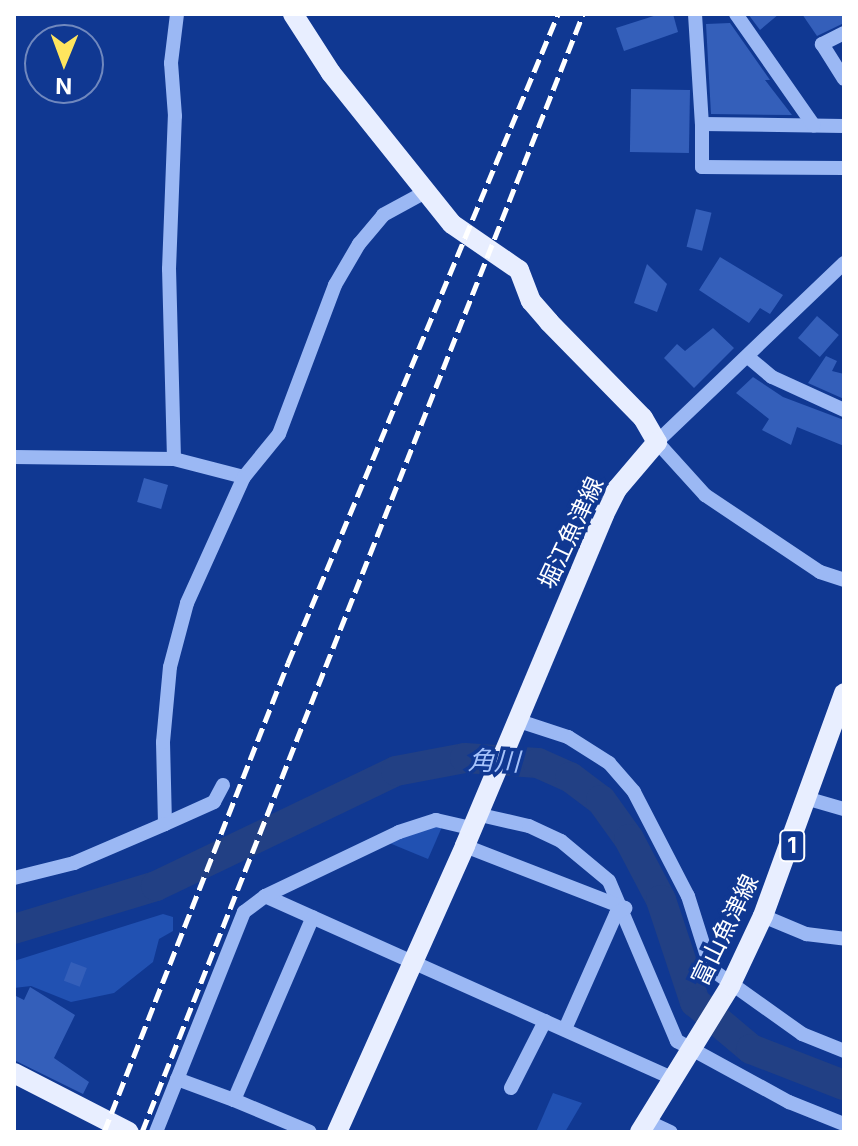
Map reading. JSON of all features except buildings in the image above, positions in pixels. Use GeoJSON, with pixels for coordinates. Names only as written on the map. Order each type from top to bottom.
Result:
{"type":"FeatureCollection","features":[{"type":"Feature","properties":{"kind":"main road"},"geometry":{"type":"LineString","coordinates":[[293,14],[331,73],[464,236],[502,254],[519,270],[531,301],[643,418],[657,442]]}},
{"type":"Feature","properties":{"kind":"main road","name":"堀江魚津線"},"geometry":{"type":"LineString","coordinates":[[337,1132],[617,489],[657,442]]}},
{"type":"Feature","properties":{"kind":"main road","name":"富山魚津線"},"geometry":{"type":"LineString","coordinates":[[644,1126],[728,989],[763,916],[809,799],[844,693]]}},
{"type":"Feature","properties":{"kind":"main road"},"geometry":{"type":"LineString","coordinates":[[14,1073],[129,1132]]}},
{"type":"Feature","properties":{"kind":"street"},"geometry":{"type":"LineString","coordinates":[[174,459],[169,269],[175,116],[171,63],[177,14]]}},
{"type":"Feature","properties":{"kind":"street"},"geometry":{"type":"LineString","coordinates":[[695,14],[702,167],[844,168]]}},
{"type":"Feature","properties":{"kind":"street"},"geometry":{"type":"LineString","coordinates":[[736,14],[814,126]]}},
{"type":"Feature","properties":{"kind":"street"},"geometry":{"type":"LineString","coordinates":[[844,33],[822,44],[844,79]]}},
{"type":"Feature","properties":{"kind":"street"},"geometry":{"type":"LineString","coordinates":[[702,124],[844,126]]}},
{"type":"Feature","properties":{"kind":"street"},"geometry":{"type":"LineString","coordinates":[[165,824],[163,742],[170,667],[187,603],[244,477],[279,434],[335,285],[359,244],[383,215],[427,191]]}},
{"type":"Feature","properties":{"kind":"street"},"geometry":{"type":"LineString","coordinates":[[844,263],[657,442],[705,495],[820,572],[844,580]]}},
{"type":"Feature","properties":{"kind":"street"},"geometry":{"type":"LineString","coordinates":[[748,357],[772,377],[844,410]]}},
{"type":"Feature","properties":{"kind":"street"},"geometry":{"type":"LineString","coordinates":[[14,457],[174,459],[244,477]]}},
{"type":"Feature","properties":{"kind":"street"},"geometry":{"type":"LineString","coordinates":[[516,720],[568,737],[609,763],[634,792],[688,896],[711,969],[728,989],[802,1034],[844,1051]]}},
{"type":"Feature","properties":{"kind":"street"},"geometry":{"type":"LineString","coordinates":[[14,878],[74,863],[165,824],[214,802],[223,785]]}},
{"type":"Feature","properties":{"kind":"street"},"geometry":{"type":"LineString","coordinates":[[809,799],[844,809]]}},
{"type":"Feature","properties":{"kind":"street"},"geometry":{"type":"LineString","coordinates":[[156,1132],[244,912],[265,896],[424,824],[445,820],[529,826],[561,841],[609,881],[625,908],[677,1041],[694,1045],[789,1102],[844,1124]]}},
{"type":"Feature","properties":{"kind":"street"},"geometry":{"type":"LineString","coordinates":[[473,823],[625,908]]}},
{"type":"Feature","properties":{"kind":"street"},"geometry":{"type":"LineString","coordinates":[[265,896],[672,1078]]}},
{"type":"Feature","properties":{"kind":"street"},"geometry":{"type":"LineString","coordinates":[[565,1029],[616,914],[625,908]]}},
{"type":"Feature","properties":{"kind":"street"},"geometry":{"type":"LineString","coordinates":[[763,916],[806,934],[844,939]]}},
{"type":"Feature","properties":{"kind":"street"},"geometry":{"type":"LineString","coordinates":[[234,1100],[313,917]]}},
{"type":"Feature","properties":{"kind":"street"},"geometry":{"type":"LineString","coordinates":[[511,1088],[545,1021]]}},
{"type":"Feature","properties":{"kind":"street"},"geometry":{"type":"LineString","coordinates":[[177,1079],[310,1132]]}},
{"type":"Feature","properties":{"kind":"street"},"geometry":{"type":"LineString","coordinates":[[644,1126],[671,1132]]}},
{"type":"Feature","properties":{"kind":"shaded area"},"geometry":{"type":"Polygon","coordinates":[[[445,820],[428,859],[382,840],[445,820]]]}},
{"type":"Feature","properties":{"kind":"shaded area"},"geometry":{"type":"Polygon","coordinates":[[[163,914],[173,917],[173,931],[159,939],[153,962],[114,993],[71,1002],[31,986],[14,988],[14,961],[163,914]]]}},
{"type":"Feature","properties":{"kind":"shaded area"},"geometry":{"type":"Polygon","coordinates":[[[553,1093],[582,1103],[565,1132],[536,1132],[553,1093]]]}},
{"type":"Feature","properties":{"kind":"waterway","name":"角川"},"geometry":{"type":"LineString","coordinates":[[14,929],[156,886],[396,771],[465,758],[538,763],[570,777],[601,800],[629,839],[661,900],[695,1002],[751,1049],[844,1085]]}},
{"type":"Feature","properties":{"kind":"railway"},"geometry":{"type":"LineString","coordinates":[[104,1132],[288,663],[558,14]]}},
{"type":"Feature","properties":{"kind":"railway"},"geometry":{"type":"LineString","coordinates":[[142,1132],[583,14]]}}]}
